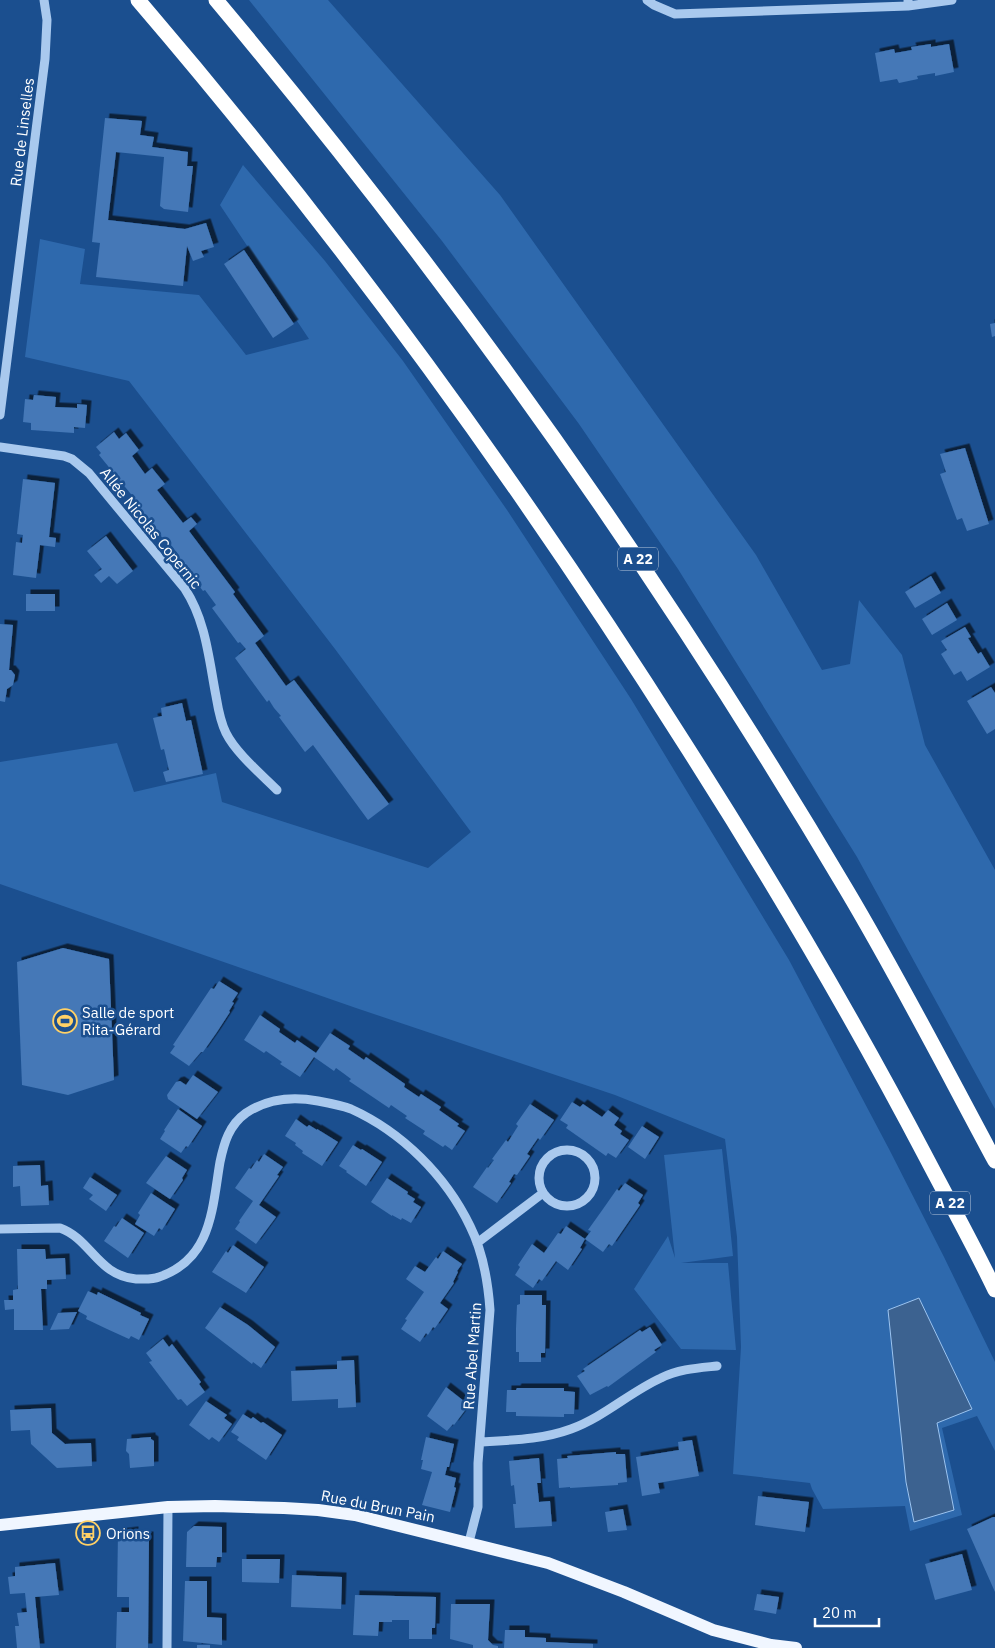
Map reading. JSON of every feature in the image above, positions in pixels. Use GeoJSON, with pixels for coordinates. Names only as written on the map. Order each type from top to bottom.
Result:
{"type":"FeatureCollection","features":[{"type":"Feature","properties":{"kind":"highway","name":"A 22"},"geometry":{"type":"LineString","coordinates":[[138,0],[250,135],[366,284],[466,418],[563,556],[633,662],[778,892],[859,1032],[995,1290]]}},
{"type":"Feature","properties":{"kind":"highway","name":"A 22"},"geometry":{"type":"LineString","coordinates":[[216,0],[328,135],[473,324],[552,434],[641,564],[759,745],[843,883],[995,1161]]}},
{"type":"Feature","properties":{"kind":"main road","name":"Rue du Brun Pain"},"geometry":{"type":"LineString","coordinates":[[0,1525],[168,1508],[214,1506],[318,1510],[355,1515],[548,1563],[624,1592],[700,1625],[733,1636],[771,1645],[796,1648]]}},
{"type":"Feature","properties":{"kind":"street","name":"Rue de Linselles"},"geometry":{"type":"LineString","coordinates":[[0,416],[45,59],[47,30],[44,0]]}},
{"type":"Feature","properties":{"kind":"street"},"geometry":{"type":"LineString","coordinates":[[647,0],[675,14],[952,0]]}},
{"type":"Feature","properties":{"kind":"street","name":"Allée Nicolas Copernic"},"geometry":{"type":"LineString","coordinates":[[0,446],[64,456],[81,466],[89,473],[185,589],[192,599],[202,622],[219,711],[227,734],[235,746],[277,790]]}},
{"type":"Feature","properties":{"kind":"street","name":"Rue Abel Martin"},"geometry":{"type":"LineString","coordinates":[[0,1228],[60,1228],[69,1231],[108,1269],[118,1275],[130,1278],[156,1278],[184,1264],[194,1253],[207,1231],[227,1135],[243,1115],[255,1108],[275,1101],[296,1098],[349,1108],[378,1124],[410,1148],[445,1185],[464,1214],[477,1243],[486,1276],[490,1310],[480,1442],[478,1507],[469,1542]]}},
{"type":"Feature","properties":{"kind":"street"},"geometry":{"type":"LineString","coordinates":[[564,1150],[582,1154],[589,1160],[595,1177],[594,1186],[590,1194],[583,1201],[575,1205],[566,1206],[549,1200],[543,1193],[539,1175],[547,1158],[564,1150]]}},
{"type":"Feature","properties":{"kind":"street"},"geometry":{"type":"LineString","coordinates":[[477,1243],[543,1193]]}},
{"type":"Feature","properties":{"kind":"street"},"geometry":{"type":"LineString","coordinates":[[480,1442],[535,1438],[571,1429],[608,1410],[662,1377],[691,1368],[717,1366]]}},
{"type":"Feature","properties":{"kind":"street"},"geometry":{"type":"LineString","coordinates":[[167,1648],[168,1508]]}},
{"type":"Feature","properties":{"kind":"shaded area"},"geometry":{"type":"Polygon","coordinates":[[[249,0],[328,0],[500,195],[756,555],[822,670],[850,664],[859,600],[902,655],[925,745],[995,870],[995,1109],[857,857],[678,569],[579,424],[442,241],[249,0]]]}},
{"type":"Feature","properties":{"kind":"shaded area"},"geometry":{"type":"Polygon","coordinates":[[[243,165],[325,261],[403,361],[507,510],[631,699],[789,960],[889,1149],[995,1362],[995,1451],[977,1416],[942,1428],[962,1515],[910,1531],[905,1506],[823,1509],[810,1483],[733,1474],[741,1347],[737,1237],[725,1139],[615,1095],[356,1008],[0,884],[0,762],[117,743],[134,792],[216,773],[222,802],[428,868],[471,832],[335,649],[129,381],[25,357],[40,239],[85,249],[80,284],[199,295],[246,355],[309,339],[220,205],[243,165]]]}},
{"type":"Feature","properties":{"kind":"shaded area"},"geometry":{"type":"Polygon","coordinates":[[[722,1149],[733,1256],[681,1263],[728,1263],[736,1350],[681,1349],[634,1289],[668,1236],[675,1258],[664,1155],[722,1149]]]}},
{"type":"Feature","properties":{"kind":"shaded area"},"geometry":{"type":"Polygon","coordinates":[[[919,1298],[972,1409],[937,1423],[954,1510],[914,1522],[906,1482],[888,1310],[919,1298]]]}},
{"type":"Feature","properties":{"kind":"building"},"geometry":{"type":"Polygon","coordinates":[[[931,44],[931,47],[949,44],[954,72],[935,76],[935,73],[917,76],[918,79],[899,83],[897,79],[880,82],[875,53],[894,49],[895,53],[912,50],[911,47],[931,44]]]}},
{"type":"Feature","properties":{"kind":"building"},"geometry":{"type":"Polygon","coordinates":[[[105,118],[142,121],[140,135],[154,137],[152,147],[188,152],[187,166],[193,166],[188,212],[164,209],[160,206],[164,157],[116,152],[108,220],[185,229],[206,223],[214,247],[201,251],[204,257],[193,261],[187,246],[183,286],[96,277],[100,243],[92,242],[105,118]]]}},
{"type":"Feature","properties":{"kind":"building"},"geometry":{"type":"Polygon","coordinates":[[[244,250],[294,324],[273,338],[224,264],[244,250]]]}},
{"type":"Feature","properties":{"kind":"building"},"geometry":{"type":"Polygon","coordinates":[[[995,323],[995,336],[992,337],[990,324],[995,323]]]}},
{"type":"Feature","properties":{"kind":"building"},"geometry":{"type":"Polygon","coordinates":[[[34,395],[56,397],[55,407],[77,408],[77,404],[87,405],[85,428],[74,427],[74,433],[31,430],[31,423],[23,422],[25,399],[33,400],[34,395]]]}},
{"type":"Feature","properties":{"kind":"building"},"geometry":{"type":"Polygon","coordinates":[[[114,432],[119,439],[126,433],[139,450],[132,456],[145,474],[152,468],[165,484],[157,490],[183,523],[191,517],[197,524],[189,531],[235,592],[233,594],[264,636],[255,643],[286,686],[294,680],[389,804],[368,820],[313,745],[305,752],[269,700],[267,702],[235,658],[246,649],[240,642],[238,643],[212,608],[216,605],[176,556],[178,554],[166,539],[164,540],[137,505],[139,504],[99,455],[101,453],[96,447],[114,432]]]}},
{"type":"Feature","properties":{"kind":"building"},"geometry":{"type":"Polygon","coordinates":[[[965,448],[989,524],[967,531],[962,518],[957,520],[940,474],[946,472],[940,454],[965,448]]]}},
{"type":"Feature","properties":{"kind":"building"},"geometry":{"type":"Polygon","coordinates":[[[23,479],[55,483],[49,537],[56,538],[55,547],[40,545],[36,578],[13,575],[16,542],[22,543],[23,535],[17,534],[23,479]]]}},
{"type":"Feature","properties":{"kind":"building"},"geometry":{"type":"Polygon","coordinates":[[[106,536],[133,571],[117,584],[109,576],[101,583],[94,575],[102,569],[87,551],[106,536]]]}},
{"type":"Feature","properties":{"kind":"building"},"geometry":{"type":"Polygon","coordinates":[[[931,576],[941,593],[915,608],[905,592],[931,576]]]}},
{"type":"Feature","properties":{"kind":"building"},"geometry":{"type":"Polygon","coordinates":[[[26,594],[55,594],[55,611],[26,611],[26,594]]]}},
{"type":"Feature","properties":{"kind":"building"},"geometry":{"type":"Polygon","coordinates":[[[947,603],[957,620],[932,635],[922,619],[947,603]]]}},
{"type":"Feature","properties":{"kind":"building"},"geometry":{"type":"Polygon","coordinates":[[[0,624],[13,625],[9,670],[15,675],[13,685],[7,689],[5,702],[0,701],[0,624]]]}},
{"type":"Feature","properties":{"kind":"building"},"geometry":{"type":"Polygon","coordinates":[[[965,627],[971,637],[968,638],[978,654],[981,652],[990,667],[967,681],[961,671],[954,675],[941,654],[947,650],[941,641],[965,627]]]}},
{"type":"Feature","properties":{"kind":"building"},"geometry":{"type":"Polygon","coordinates":[[[991,687],[995,693],[995,729],[987,734],[967,701],[991,687]]]}},
{"type":"Feature","properties":{"kind":"building"},"geometry":{"type":"Polygon","coordinates":[[[182,703],[186,721],[191,720],[203,774],[166,782],[163,772],[169,770],[164,749],[161,750],[153,718],[162,716],[161,708],[182,703]]]}},
{"type":"Feature","properties":{"kind":"building","name":"Salle de sport Rita-Gérard"},"geometry":{"type":"Polygon","coordinates":[[[63,948],[109,959],[114,1080],[68,1095],[22,1085],[17,962],[63,948]]]}},
{"type":"Feature","properties":{"kind":"building"},"geometry":{"type":"Polygon","coordinates":[[[219,981],[238,993],[232,1002],[234,1003],[230,1012],[217,1032],[203,1052],[189,1066],[170,1053],[175,1046],[173,1045],[211,988],[214,989],[219,981]]]}},
{"type":"Feature","properties":{"kind":"building"},"geometry":{"type":"Polygon","coordinates":[[[260,1015],[280,1029],[279,1032],[295,1043],[297,1040],[316,1053],[330,1033],[350,1046],[348,1049],[364,1060],[366,1057],[405,1084],[404,1087],[419,1097],[421,1094],[441,1107],[439,1110],[459,1124],[457,1126],[465,1131],[452,1150],[445,1145],[443,1147],[423,1134],[425,1131],[405,1118],[407,1116],[391,1105],[389,1108],[349,1081],[351,1079],[336,1068],[334,1071],[314,1057],[300,1077],[280,1064],[282,1062],[266,1051],[264,1053],[244,1040],[260,1015]]]}},
{"type":"Feature","properties":{"kind":"building"},"geometry":{"type":"Polygon","coordinates":[[[193,1075],[218,1092],[197,1119],[168,1099],[167,1095],[176,1082],[180,1081],[186,1085],[193,1075]]]}},
{"type":"Feature","properties":{"kind":"building"},"geometry":{"type":"Polygon","coordinates":[[[572,1102],[580,1107],[583,1104],[602,1117],[608,1110],[619,1118],[614,1125],[622,1131],[620,1134],[629,1140],[616,1158],[608,1153],[606,1156],[566,1128],[568,1125],[560,1120],[572,1102]]]}},
{"type":"Feature","properties":{"kind":"building"},"geometry":{"type":"Polygon","coordinates":[[[530,1104],[554,1120],[527,1154],[530,1156],[517,1175],[514,1174],[509,1182],[511,1183],[497,1203],[473,1187],[494,1160],[492,1159],[506,1140],[508,1142],[518,1126],[516,1124],[530,1104]]]}},
{"type":"Feature","properties":{"kind":"building"},"geometry":{"type":"Polygon","coordinates":[[[178,1109],[202,1126],[188,1147],[186,1146],[181,1153],[160,1139],[178,1109]]]}},
{"type":"Feature","properties":{"kind":"building"},"geometry":{"type":"Polygon","coordinates":[[[296,1119],[307,1127],[309,1125],[338,1142],[322,1166],[302,1153],[303,1151],[295,1145],[296,1143],[285,1136],[296,1119]]]}},
{"type":"Feature","properties":{"kind":"building"},"geometry":{"type":"Polygon","coordinates":[[[642,1126],[659,1137],[645,1159],[628,1147],[642,1126]]]}},
{"type":"Feature","properties":{"kind":"building"},"geometry":{"type":"Polygon","coordinates":[[[353,1145],[382,1162],[366,1186],[339,1166],[353,1145]]]}},
{"type":"Feature","properties":{"kind":"building"},"geometry":{"type":"Polygon","coordinates":[[[264,1154],[283,1167],[259,1205],[276,1217],[256,1244],[235,1229],[253,1201],[235,1188],[249,1168],[251,1169],[257,1160],[259,1162],[264,1154]]]}},
{"type":"Feature","properties":{"kind":"building"},"geometry":{"type":"Polygon","coordinates":[[[166,1156],[187,1170],[182,1178],[183,1180],[170,1199],[146,1183],[166,1156]]]}},
{"type":"Feature","properties":{"kind":"building"},"geometry":{"type":"Polygon","coordinates":[[[40,1165],[41,1186],[48,1185],[49,1205],[21,1206],[20,1186],[13,1187],[13,1166],[40,1165]]]}},
{"type":"Feature","properties":{"kind":"building"},"geometry":{"type":"Polygon","coordinates":[[[90,1177],[117,1195],[106,1211],[89,1199],[93,1195],[83,1188],[90,1177]]]}},
{"type":"Feature","properties":{"kind":"building"},"geometry":{"type":"Polygon","coordinates":[[[387,1178],[408,1192],[407,1194],[415,1199],[413,1202],[421,1207],[411,1223],[402,1218],[401,1220],[392,1216],[371,1202],[387,1178]]]}},
{"type":"Feature","properties":{"kind":"building"},"geometry":{"type":"Polygon","coordinates":[[[625,1183],[643,1195],[638,1203],[640,1205],[612,1246],[609,1244],[603,1252],[585,1239],[591,1231],[588,1230],[617,1189],[619,1191],[625,1183]]]}},
{"type":"Feature","properties":{"kind":"building"},"geometry":{"type":"Polygon","coordinates":[[[151,1193],[175,1209],[162,1230],[159,1228],[154,1236],[135,1224],[140,1215],[138,1213],[151,1193]]]}},
{"type":"Feature","properties":{"kind":"building"},"geometry":{"type":"Polygon","coordinates":[[[122,1218],[144,1233],[128,1258],[104,1241],[122,1218]]]}},
{"type":"Feature","properties":{"kind":"building"},"geometry":{"type":"Polygon","coordinates":[[[566,1226],[585,1239],[580,1248],[582,1249],[568,1270],[556,1261],[542,1281],[539,1279],[533,1288],[515,1275],[520,1267],[518,1265],[532,1244],[544,1253],[558,1233],[561,1234],[566,1226]]]}},
{"type":"Feature","properties":{"kind":"building"},"geometry":{"type":"Polygon","coordinates":[[[233,1245],[264,1267],[246,1293],[212,1272],[226,1251],[228,1253],[233,1245]]]}},
{"type":"Feature","properties":{"kind":"building"},"geometry":{"type":"Polygon","coordinates":[[[17,1249],[45,1249],[46,1259],[65,1258],[66,1279],[47,1280],[47,1289],[41,1289],[43,1330],[14,1330],[14,1309],[5,1310],[4,1300],[13,1300],[13,1290],[18,1289],[17,1249]]]}},
{"type":"Feature","properties":{"kind":"building"},"geometry":{"type":"Polygon","coordinates":[[[443,1251],[462,1264],[457,1271],[454,1283],[440,1303],[448,1309],[435,1328],[433,1327],[428,1335],[426,1333],[420,1342],[401,1329],[407,1320],[405,1319],[424,1292],[406,1279],[415,1266],[425,1272],[443,1251]]]}},
{"type":"Feature","properties":{"kind":"building"},"geometry":{"type":"Polygon","coordinates":[[[88,1291],[97,1295],[98,1292],[141,1313],[140,1315],[149,1319],[139,1340],[131,1336],[129,1339],[86,1319],[87,1316],[78,1311],[88,1291]]]}},
{"type":"Feature","properties":{"kind":"building"},"geometry":{"type":"Polygon","coordinates":[[[520,1295],[542,1295],[542,1305],[546,1305],[545,1353],[541,1353],[541,1362],[519,1362],[519,1352],[516,1352],[516,1328],[517,1305],[520,1304],[520,1295]]]}},
{"type":"Feature","properties":{"kind":"building"},"geometry":{"type":"Polygon","coordinates":[[[220,1307],[248,1325],[275,1347],[261,1368],[253,1362],[252,1364],[205,1328],[220,1307]]]}},
{"type":"Feature","properties":{"kind":"building"},"geometry":{"type":"Polygon","coordinates":[[[77,1312],[69,1329],[50,1330],[58,1313],[77,1312]]]}},
{"type":"Feature","properties":{"kind":"building"},"geometry":{"type":"Polygon","coordinates":[[[650,1327],[662,1345],[654,1350],[656,1352],[608,1387],[590,1395],[577,1376],[585,1371],[583,1369],[640,1330],[642,1332],[650,1327]]]}},
{"type":"Feature","properties":{"kind":"building"},"geometry":{"type":"Polygon","coordinates":[[[163,1339],[169,1347],[172,1344],[201,1382],[199,1384],[205,1392],[187,1406],[181,1399],[178,1400],[149,1362],[152,1361],[146,1353],[163,1339]]]}},
{"type":"Feature","properties":{"kind":"building"},"geometry":{"type":"Polygon","coordinates":[[[354,1360],[356,1407],[338,1408],[338,1399],[292,1401],[291,1371],[337,1369],[337,1361],[354,1360]]]}},
{"type":"Feature","properties":{"kind":"building"},"geometry":{"type":"Polygon","coordinates":[[[446,1387],[469,1405],[447,1431],[427,1416],[446,1387]]]}},
{"type":"Feature","properties":{"kind":"building"},"geometry":{"type":"Polygon","coordinates":[[[517,1388],[564,1388],[564,1391],[575,1392],[574,1414],[564,1414],[564,1417],[516,1416],[516,1412],[506,1412],[507,1390],[516,1390],[517,1388]]]}},
{"type":"Feature","properties":{"kind":"building"},"geometry":{"type":"Polygon","coordinates":[[[206,1401],[227,1415],[224,1418],[232,1424],[219,1442],[212,1437],[209,1440],[189,1425],[206,1401]]]}},
{"type":"Feature","properties":{"kind":"building"},"geometry":{"type":"Polygon","coordinates":[[[51,1408],[52,1433],[65,1444],[91,1443],[92,1466],[57,1468],[31,1444],[30,1430],[11,1431],[10,1410],[51,1408]]]}},
{"type":"Feature","properties":{"kind":"building"},"geometry":{"type":"Polygon","coordinates":[[[243,1414],[251,1419],[253,1417],[261,1423],[263,1422],[282,1435],[266,1460],[237,1440],[239,1437],[231,1432],[243,1414]]]}},
{"type":"Feature","properties":{"kind":"building"},"geometry":{"type":"Polygon","coordinates":[[[151,1437],[154,1441],[154,1466],[130,1468],[129,1454],[126,1451],[127,1439],[151,1437]]]}},
{"type":"Feature","properties":{"kind":"building"},"geometry":{"type":"Polygon","coordinates":[[[426,1437],[454,1444],[449,1467],[447,1467],[445,1475],[456,1478],[454,1487],[456,1488],[450,1512],[422,1505],[432,1472],[421,1469],[426,1437]]]}},
{"type":"Feature","properties":{"kind":"building"},"geometry":{"type":"Polygon","coordinates":[[[692,1440],[699,1476],[658,1483],[660,1493],[642,1496],[636,1457],[679,1450],[678,1442],[692,1440]]]}},
{"type":"Feature","properties":{"kind":"building"},"geometry":{"type":"Polygon","coordinates":[[[616,1452],[616,1454],[625,1454],[627,1482],[618,1483],[618,1485],[559,1488],[557,1459],[568,1458],[567,1456],[616,1452]]]}},
{"type":"Feature","properties":{"kind":"building"},"geometry":{"type":"Polygon","coordinates":[[[539,1458],[541,1483],[537,1483],[539,1502],[550,1501],[552,1526],[515,1528],[513,1504],[516,1504],[514,1485],[511,1486],[509,1461],[539,1458]]]}},
{"type":"Feature","properties":{"kind":"building"},"geometry":{"type":"Polygon","coordinates":[[[758,1496],[809,1502],[805,1532],[755,1525],[758,1496]]]}},
{"type":"Feature","properties":{"kind":"building"},"geometry":{"type":"Polygon","coordinates":[[[623,1509],[627,1530],[608,1532],[605,1512],[623,1509]]]}},
{"type":"Feature","properties":{"kind":"building"},"geometry":{"type":"Polygon","coordinates":[[[995,1517],[995,1592],[967,1529],[995,1517]]]}},
{"type":"Feature","properties":{"kind":"building"},"geometry":{"type":"Polygon","coordinates":[[[194,1526],[222,1527],[222,1557],[217,1557],[216,1567],[186,1567],[187,1532],[194,1526]]]}},
{"type":"Feature","properties":{"kind":"building"},"geometry":{"type":"Polygon","coordinates":[[[134,1531],[134,1537],[149,1536],[148,1648],[116,1648],[117,1612],[129,1612],[129,1597],[117,1597],[118,1533],[134,1531]]]}},
{"type":"Feature","properties":{"kind":"building"},"geometry":{"type":"Polygon","coordinates":[[[962,1554],[972,1590],[935,1600],[925,1564],[962,1554]]]}},
{"type":"Feature","properties":{"kind":"building"},"geometry":{"type":"Polygon","coordinates":[[[242,1559],[280,1559],[279,1583],[242,1582],[242,1559]]]}},
{"type":"Feature","properties":{"kind":"building"},"geometry":{"type":"Polygon","coordinates":[[[55,1563],[59,1595],[35,1597],[40,1648],[17,1648],[15,1626],[19,1626],[17,1613],[27,1612],[25,1593],[10,1594],[8,1577],[15,1576],[15,1567],[55,1563]]]}},
{"type":"Feature","properties":{"kind":"building"},"geometry":{"type":"Polygon","coordinates":[[[292,1575],[342,1577],[341,1609],[291,1607],[292,1575]]]}},
{"type":"Feature","properties":{"kind":"building"},"geometry":{"type":"Polygon","coordinates":[[[185,1581],[207,1581],[207,1617],[222,1618],[222,1645],[183,1641],[185,1581]]]}},
{"type":"Feature","properties":{"kind":"building"},"geometry":{"type":"Polygon","coordinates":[[[757,1594],[779,1597],[776,1614],[754,1610],[757,1594]]]}},
{"type":"Feature","properties":{"kind":"building"},"geometry":{"type":"Polygon","coordinates":[[[355,1595],[436,1597],[435,1628],[432,1628],[432,1639],[409,1639],[409,1620],[379,1622],[378,1636],[353,1635],[355,1595]]]}},
{"type":"Feature","properties":{"kind":"building"},"geometry":{"type":"Polygon","coordinates":[[[451,1604],[490,1604],[488,1640],[493,1645],[498,1646],[498,1648],[473,1648],[473,1645],[450,1639],[451,1604]]]}},
{"type":"Feature","properties":{"kind":"building"},"geometry":{"type":"Polygon","coordinates":[[[505,1630],[525,1630],[525,1637],[546,1638],[546,1642],[593,1644],[593,1648],[504,1648],[505,1630]]]}},
{"type":"Feature","properties":{"kind":"building"},"geometry":{"type":"Polygon","coordinates":[[[197,1645],[210,1645],[210,1648],[197,1648],[197,1645]]]}},
{"type":"Feature","properties":{"kind":"place","name":"Salle de sport Rita-Gérard"},"geometry":{"type":"Point","coordinates":[65,1021]}},
{"type":"Feature","properties":{"kind":"place","name":"Orions"},"geometry":{"type":"Point","coordinates":[88,1533]}}]}
